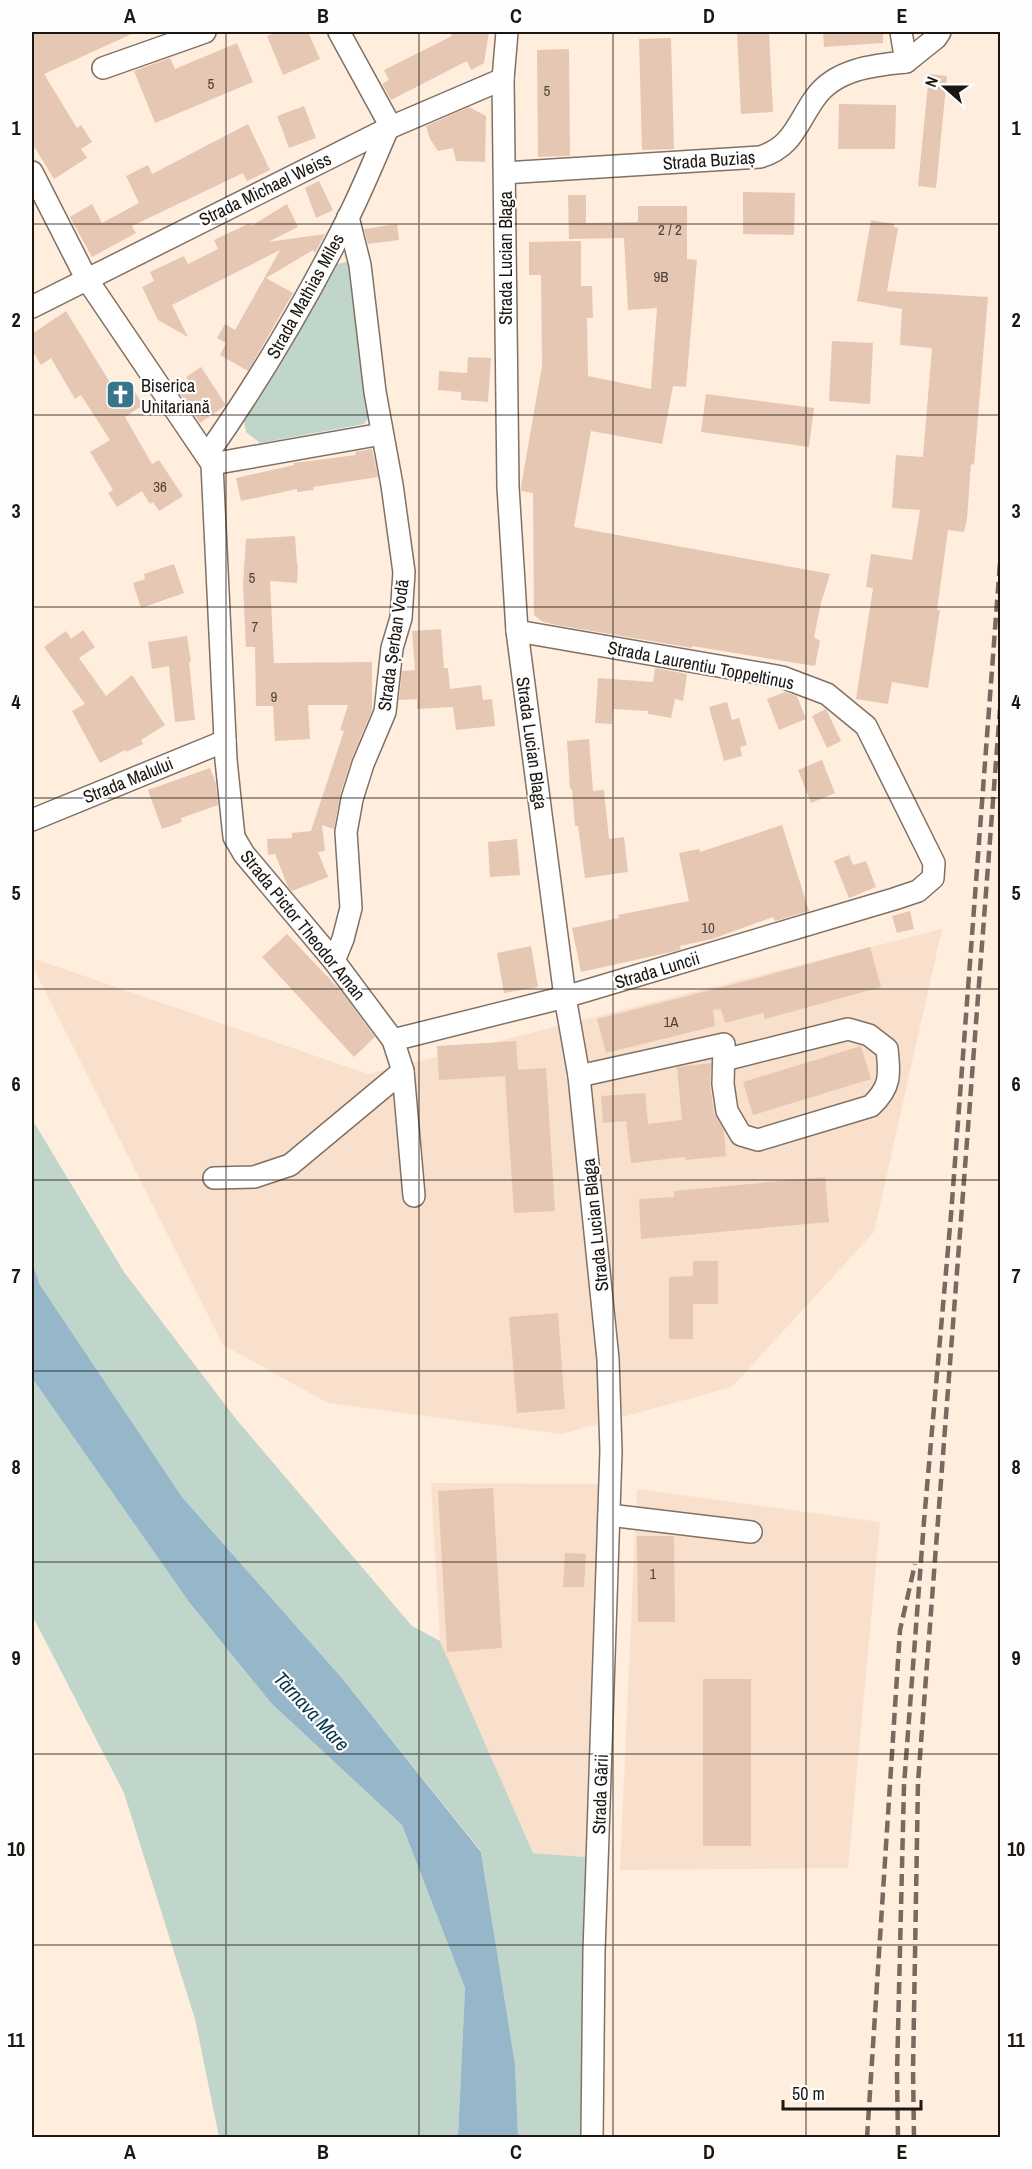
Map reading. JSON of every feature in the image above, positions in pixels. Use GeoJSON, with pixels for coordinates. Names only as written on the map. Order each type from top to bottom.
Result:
{"type":"FeatureCollection","features":[{"type":"Feature","properties":{"kind":"street"},"geometry":{"type":"LineString","coordinates":[[103,68],[200,32]]}},
{"type":"Feature","properties":{"kind":"street"},"geometry":{"type":"LineString","coordinates":[[339,32],[390,127]]}},
{"type":"Feature","properties":{"kind":"street","name":"Strada Lucian Blaga"},"geometry":{"type":"LineString","coordinates":[[507,32],[503,79],[508,487],[517,631],[565,998],[579,1076],[608,1359],[611,1451]]}},
{"type":"Feature","properties":{"kind":"street"},"geometry":{"type":"LineString","coordinates":[[901,32],[906,62],[936,38],[940,32]]}},
{"type":"Feature","properties":{"kind":"street","name":"Strada Buziaș"},"geometry":{"type":"LineString","coordinates":[[505,173],[760,157],[775,152],[789,140],[816,97],[830,83],[849,72],[874,64],[906,62]]}},
{"type":"Feature","properties":{"kind":"street","name":"Strada Michael Weiss"},"geometry":{"type":"LineString","coordinates":[[32,307],[390,127],[503,79]]}},
{"type":"Feature","properties":{"kind":"street","name":"Strada Mathias Miles"},"geometry":{"type":"LineString","coordinates":[[210,460],[322,268],[390,127]]}},
{"type":"Feature","properties":{"kind":"street"},"geometry":{"type":"LineString","coordinates":[[32,172],[87,278],[210,460],[382,434]]}},
{"type":"Feature","properties":{"kind":"street","name":"Strada Șerban Vodă"},"geometry":{"type":"LineString","coordinates":[[334,961],[343,939],[351,908],[346,832],[352,799],[363,764],[385,712],[392,648],[400,618],[404,572],[392,485],[382,434],[360,265],[348,218]]}},
{"type":"Feature","properties":{"kind":"street","name":"Strada Pictor Theodor Aman"},"geometry":{"type":"LineString","coordinates":[[210,460],[225,741],[234,837],[244,854],[334,961],[393,1040],[403,1071],[414,1196]]}},
{"type":"Feature","properties":{"kind":"street","name":"Strada Laurentiu Toppeltinus"},"geometry":{"type":"LineString","coordinates":[[517,631],[782,677],[827,694],[866,726],[934,863],[933,878],[918,891]]}},
{"type":"Feature","properties":{"kind":"street","name":"Strada Malului"},"geometry":{"type":"LineString","coordinates":[[32,820],[225,741]]}},
{"type":"Feature","properties":{"kind":"street","name":"Strada Luncii"},"geometry":{"type":"LineString","coordinates":[[393,1040],[565,998],[918,891]]}},
{"type":"Feature","properties":{"kind":"street"},"geometry":{"type":"LineString","coordinates":[[579,1076],[724,1044],[723,1084],[727,1111],[741,1136],[758,1140],[871,1106],[883,1095],[890,1074],[886,1049],[869,1035],[848,1029],[724,1060]]}},
{"type":"Feature","properties":{"kind":"street"},"geometry":{"type":"LineString","coordinates":[[214,1178],[254,1177],[290,1165],[403,1071]]}},
{"type":"Feature","properties":{"kind":"street","name":"Strada Gării"},"geometry":{"type":"LineString","coordinates":[[592,2138],[594,1952],[611,1451]]}},
{"type":"Feature","properties":{"kind":"street"},"geometry":{"type":"LineString","coordinates":[[609,1515],[751,1532]]}},
{"type":"Feature","properties":{"kind":"shaded area"},"geometry":{"type":"Polygon","coordinates":[[[942,929],[874,1232],[732,1387],[561,1434],[328,1403],[223,1345],[32,965],[32,958],[368,1074],[942,929]]]}},
{"type":"Feature","properties":{"kind":"shaded area"},"geometry":{"type":"Polygon","coordinates":[[[431,1483],[609,1484],[598,1858],[533,1853],[451,1669],[440,1641],[431,1483]]]}},
{"type":"Feature","properties":{"kind":"shaded area"},"geometry":{"type":"Polygon","coordinates":[[[637,1489],[880,1522],[848,1868],[620,1870],[637,1489]]]}},
{"type":"Feature","properties":{"kind":"green space"},"geometry":{"type":"Polygon","coordinates":[[[350,261],[374,410],[364,424],[260,443],[246,432],[241,406],[322,268],[350,261]]]}},
{"type":"Feature","properties":{"kind":"green space"},"geometry":{"type":"Polygon","coordinates":[[[32,1119],[124,1272],[236,1419],[412,1626],[440,1641],[533,1853],[598,1858],[592,2137],[518,2137],[515,2064],[481,1851],[341,1677],[182,1497],[40,1285],[32,1263],[32,1119]]]}},
{"type":"Feature","properties":{"kind":"green space"},"geometry":{"type":"Polygon","coordinates":[[[32,1378],[189,1602],[271,1703],[402,1825],[465,1988],[458,2137],[219,2137],[195,2019],[124,1793],[32,1615],[32,1378]]]}},
{"type":"Feature","properties":{"kind":"water","name":"Târnava Mare"},"geometry":{"type":"Polygon","coordinates":[[[32,1263],[40,1285],[182,1497],[341,1677],[481,1852],[515,2064],[518,2137],[458,2137],[465,1988],[402,1825],[271,1703],[189,1602],[32,1378],[32,1263]]]}},
{"type":"Feature","properties":{"kind":"building"},"geometry":{"type":"Polygon","coordinates":[[[32,32],[136,32],[44,74],[77,128],[81,125],[92,142],[81,149],[87,158],[54,179],[32,143],[32,32]]]}},
{"type":"Feature","properties":{"kind":"building"},"geometry":{"type":"Polygon","coordinates":[[[278,32],[308,32],[320,59],[283,75],[267,36],[278,32]]]}},
{"type":"Feature","properties":{"kind":"building"},"geometry":{"type":"Polygon","coordinates":[[[450,32],[489,32],[484,63],[471,70],[467,61],[391,100],[382,84],[389,80],[384,70],[452,36],[450,32]]]}},
{"type":"Feature","properties":{"kind":"building"},"geometry":{"type":"Polygon","coordinates":[[[737,32],[769,32],[773,112],[741,114],[737,32]]]}},
{"type":"Feature","properties":{"kind":"building"},"geometry":{"type":"Polygon","coordinates":[[[823,32],[883,32],[883,43],[824,47],[823,32]]]}},
{"type":"Feature","properties":{"kind":"building"},"geometry":{"type":"Polygon","coordinates":[[[671,38],[674,149],[642,150],[639,39],[671,38]]]}},
{"type":"Feature","properties":{"kind":"building"},"geometry":{"type":"Polygon","coordinates":[[[237,43],[253,82],[155,123],[134,71],[170,58],[175,69],[237,43]]]}},
{"type":"Feature","properties":{"kind":"building"},"geometry":{"type":"Polygon","coordinates":[[[569,49],[570,156],[538,157],[537,50],[569,49]]]}},
{"type":"Feature","properties":{"kind":"building"},"geometry":{"type":"Polygon","coordinates":[[[929,74],[947,76],[936,188],[918,186],[929,74]]]}},
{"type":"Feature","properties":{"kind":"building"},"geometry":{"type":"Polygon","coordinates":[[[839,104],[896,105],[895,149],[838,149],[839,104]]]}},
{"type":"Feature","properties":{"kind":"building"},"geometry":{"type":"Polygon","coordinates":[[[304,106],[316,138],[289,148],[277,116],[304,106]]]}},
{"type":"Feature","properties":{"kind":"building"},"geometry":{"type":"Polygon","coordinates":[[[469,107],[486,116],[485,162],[456,161],[453,148],[438,151],[430,139],[426,126],[469,107]]]}},
{"type":"Feature","properties":{"kind":"building"},"geometry":{"type":"Polygon","coordinates":[[[248,124],[270,170],[247,181],[243,173],[132,226],[136,233],[92,257],[70,217],[92,204],[102,223],[139,203],[126,176],[148,165],[152,174],[248,124]]]}},
{"type":"Feature","properties":{"kind":"building"},"geometry":{"type":"Polygon","coordinates":[[[319,181],[333,210],[316,218],[305,188],[319,181]]]}},
{"type":"Feature","properties":{"kind":"building"},"geometry":{"type":"Polygon","coordinates":[[[743,192],[795,193],[794,235],[743,234],[743,192]]]}},
{"type":"Feature","properties":{"kind":"building"},"geometry":{"type":"Polygon","coordinates":[[[568,195],[586,195],[586,223],[638,222],[638,206],[687,206],[687,259],[697,260],[686,387],[673,386],[662,444],[591,431],[574,527],[830,574],[814,637],[820,641],[815,666],[557,625],[543,622],[534,615],[533,493],[521,491],[521,487],[542,366],[541,275],[529,275],[529,242],[581,241],[581,286],[592,286],[593,318],[587,318],[588,376],[651,389],[657,308],[628,310],[624,238],[569,239],[568,195]]]}},
{"type":"Feature","properties":{"kind":"building"},"geometry":{"type":"Polygon","coordinates":[[[287,204],[298,227],[268,242],[325,234],[315,253],[313,250],[266,278],[293,293],[248,371],[220,355],[226,343],[217,338],[225,324],[235,330],[280,250],[172,305],[188,337],[158,320],[142,287],[154,281],[150,272],[184,256],[188,264],[218,249],[214,240],[250,223],[251,226],[287,204]]]}},
{"type":"Feature","properties":{"kind":"building"},"geometry":{"type":"Polygon","coordinates":[[[871,220],[894,224],[894,227],[898,228],[887,291],[988,297],[974,465],[971,464],[967,519],[964,532],[948,530],[937,610],[940,610],[928,688],[892,682],[888,704],[856,699],[873,588],[866,587],[871,554],[912,560],[920,510],[892,508],[896,455],[923,457],[932,348],[900,345],[902,309],[857,301],[871,220]]]}},
{"type":"Feature","properties":{"kind":"building"},"geometry":{"type":"Polygon","coordinates":[[[397,224],[399,240],[368,244],[364,229],[397,224]]]}},
{"type":"Feature","properties":{"kind":"building"},"geometry":{"type":"Polygon","coordinates":[[[66,311],[114,389],[128,381],[143,405],[125,417],[152,464],[159,460],[183,496],[159,511],[153,502],[150,504],[142,491],[117,507],[108,493],[113,490],[90,452],[110,440],[81,395],[75,399],[51,358],[41,365],[32,350],[32,334],[66,311]]]}},
{"type":"Feature","properties":{"kind":"building"},"geometry":{"type":"Polygon","coordinates":[[[832,341],[873,343],[870,404],[829,401],[832,341]]]}},
{"type":"Feature","properties":{"kind":"building"},"geometry":{"type":"Polygon","coordinates":[[[468,357],[491,358],[488,402],[461,400],[461,392],[438,390],[439,371],[467,373],[468,357]]]}},
{"type":"Feature","properties":{"kind":"building"},"geometry":{"type":"Polygon","coordinates":[[[201,367],[226,405],[200,423],[179,392],[191,384],[186,377],[201,367]]]}},
{"type":"Feature","properties":{"kind":"building"},"geometry":{"type":"Polygon","coordinates":[[[706,394],[814,408],[809,447],[701,432],[706,394]]]}},
{"type":"Feature","properties":{"kind":"building"},"geometry":{"type":"Polygon","coordinates":[[[372,449],[378,477],[313,487],[314,490],[297,492],[297,489],[241,501],[236,478],[294,465],[294,463],[356,455],[355,452],[372,449]]]}},
{"type":"Feature","properties":{"kind":"building"},"geometry":{"type":"Polygon","coordinates":[[[295,536],[297,583],[270,581],[274,663],[372,662],[372,710],[351,760],[340,795],[334,829],[322,825],[325,851],[318,852],[328,877],[292,891],[288,887],[275,854],[268,855],[267,839],[292,838],[292,833],[311,831],[344,731],[340,730],[348,705],[308,705],[310,739],[275,741],[273,706],[256,706],[255,647],[246,647],[243,584],[246,539],[295,536]]]}},
{"type":"Feature","properties":{"kind":"building"},"geometry":{"type":"Polygon","coordinates":[[[174,564],[184,593],[141,608],[133,583],[145,579],[144,574],[174,564]]]}},
{"type":"Feature","properties":{"kind":"building"},"geometry":{"type":"Polygon","coordinates":[[[441,629],[444,668],[448,668],[450,689],[481,685],[483,700],[492,699],[495,726],[456,730],[453,707],[417,709],[417,699],[399,700],[402,671],[415,670],[412,631],[441,629]]]}},
{"type":"Feature","properties":{"kind":"building"},"geometry":{"type":"Polygon","coordinates":[[[83,630],[95,647],[79,658],[106,696],[132,675],[165,725],[141,740],[143,744],[100,763],[72,711],[85,704],[44,647],[66,631],[71,639],[83,630]]]}},
{"type":"Feature","properties":{"kind":"building"},"geometry":{"type":"Polygon","coordinates":[[[187,636],[195,720],[175,722],[169,666],[152,669],[148,642],[187,636]]]}},
{"type":"Feature","properties":{"kind":"building"},"geometry":{"type":"Polygon","coordinates":[[[655,668],[687,674],[683,701],[675,699],[671,718],[648,714],[648,711],[613,709],[612,724],[595,723],[598,678],[653,682],[655,668]]]}},
{"type":"Feature","properties":{"kind":"building"},"geometry":{"type":"Polygon","coordinates":[[[785,692],[797,696],[806,719],[779,730],[767,699],[785,692]]]}},
{"type":"Feature","properties":{"kind":"building"},"geometry":{"type":"Polygon","coordinates":[[[727,702],[732,720],[739,718],[747,745],[740,747],[742,756],[724,761],[709,707],[727,702]]]}},
{"type":"Feature","properties":{"kind":"building"},"geometry":{"type":"Polygon","coordinates":[[[826,709],[841,741],[827,748],[812,716],[826,709]]]}},
{"type":"Feature","properties":{"kind":"building"},"geometry":{"type":"Polygon","coordinates":[[[589,739],[593,791],[604,790],[609,839],[624,837],[628,872],[585,878],[578,826],[575,826],[572,789],[570,789],[567,741],[589,739]]]}},
{"type":"Feature","properties":{"kind":"building"},"geometry":{"type":"Polygon","coordinates":[[[822,760],[835,793],[811,803],[798,770],[822,760]]]}},
{"type":"Feature","properties":{"kind":"building"},"geometry":{"type":"Polygon","coordinates":[[[210,768],[216,784],[218,805],[181,818],[182,822],[162,829],[148,790],[210,768]]]}},
{"type":"Feature","properties":{"kind":"building"},"geometry":{"type":"Polygon","coordinates":[[[782,825],[809,911],[775,921],[773,917],[712,939],[680,946],[681,949],[676,951],[581,972],[572,928],[619,918],[618,915],[689,901],[679,853],[699,849],[700,852],[782,825]]]}},
{"type":"Feature","properties":{"kind":"building"},"geometry":{"type":"Polygon","coordinates":[[[517,839],[520,875],[490,877],[488,842],[517,839]]]}},
{"type":"Feature","properties":{"kind":"building"},"geometry":{"type":"Polygon","coordinates":[[[849,855],[853,865],[866,861],[876,887],[849,898],[834,861],[849,855]]]}},
{"type":"Feature","properties":{"kind":"building"},"geometry":{"type":"Polygon","coordinates":[[[910,911],[914,929],[897,933],[892,916],[910,911]]]}},
{"type":"Feature","properties":{"kind":"building"},"geometry":{"type":"Polygon","coordinates":[[[287,934],[342,992],[375,1037],[354,1057],[262,957],[287,934]]]}},
{"type":"Feature","properties":{"kind":"building"},"geometry":{"type":"Polygon","coordinates":[[[531,946],[538,987],[504,993],[497,953],[531,946]]]}},
{"type":"Feature","properties":{"kind":"building"},"geometry":{"type":"Polygon","coordinates":[[[870,947],[881,987],[765,1019],[763,1013],[725,1023],[721,1009],[713,1010],[715,1026],[606,1053],[597,1019],[870,947]]]}},
{"type":"Feature","properties":{"kind":"building"},"geometry":{"type":"Polygon","coordinates":[[[516,1041],[518,1070],[546,1068],[555,1211],[514,1213],[505,1076],[439,1080],[437,1046],[516,1041]]]}},
{"type":"Feature","properties":{"kind":"building"},"geometry":{"type":"Polygon","coordinates":[[[861,1046],[871,1079],[753,1115],[743,1082],[861,1046]]]}},
{"type":"Feature","properties":{"kind":"building"},"geometry":{"type":"Polygon","coordinates":[[[711,1063],[710,1086],[714,1113],[724,1131],[726,1156],[685,1160],[685,1157],[631,1163],[626,1121],[603,1123],[601,1096],[645,1093],[648,1124],[682,1120],[677,1067],[711,1063]]]}},
{"type":"Feature","properties":{"kind":"building"},"geometry":{"type":"Polygon","coordinates":[[[825,1177],[829,1222],[641,1239],[639,1199],[674,1197],[674,1191],[825,1177]]]}},
{"type":"Feature","properties":{"kind":"building"},"geometry":{"type":"Polygon","coordinates":[[[693,1261],[718,1261],[718,1304],[693,1304],[693,1339],[669,1339],[669,1277],[693,1276],[693,1261]]]}},
{"type":"Feature","properties":{"kind":"building"},"geometry":{"type":"Polygon","coordinates":[[[558,1313],[565,1409],[517,1413],[509,1317],[558,1313]]]}},
{"type":"Feature","properties":{"kind":"building"},"geometry":{"type":"Polygon","coordinates":[[[493,1488],[502,1648],[447,1652],[438,1491],[493,1488]]]}},
{"type":"Feature","properties":{"kind":"building"},"geometry":{"type":"Polygon","coordinates":[[[637,1536],[674,1536],[675,1622],[638,1622],[637,1536]]]}},
{"type":"Feature","properties":{"kind":"building"},"geometry":{"type":"Polygon","coordinates":[[[565,1553],[586,1554],[584,1587],[563,1587],[565,1553]]]}},
{"type":"Feature","properties":{"kind":"building"},"geometry":{"type":"Polygon","coordinates":[[[703,1679],[751,1679],[751,1846],[703,1846],[703,1679]]]}},
{"type":"Feature","properties":{"kind":"railway"},"geometry":{"type":"LineString","coordinates":[[898,2138],[897,2073],[904,1785],[951,1215],[1000,563]]}},
{"type":"Feature","properties":{"kind":"railway"},"geometry":{"type":"LineString","coordinates":[[914,2138],[918,1782],[1000,709]]}},
{"type":"Feature","properties":{"kind":"railway"},"geometry":{"type":"LineString","coordinates":[[867,2138],[900,1630],[915,1564]]}},
{"type":"Feature","properties":{"kind":"place","name":"Biserica Unitariană"},"geometry":{"type":"Point","coordinates":[120,395]}}]}
